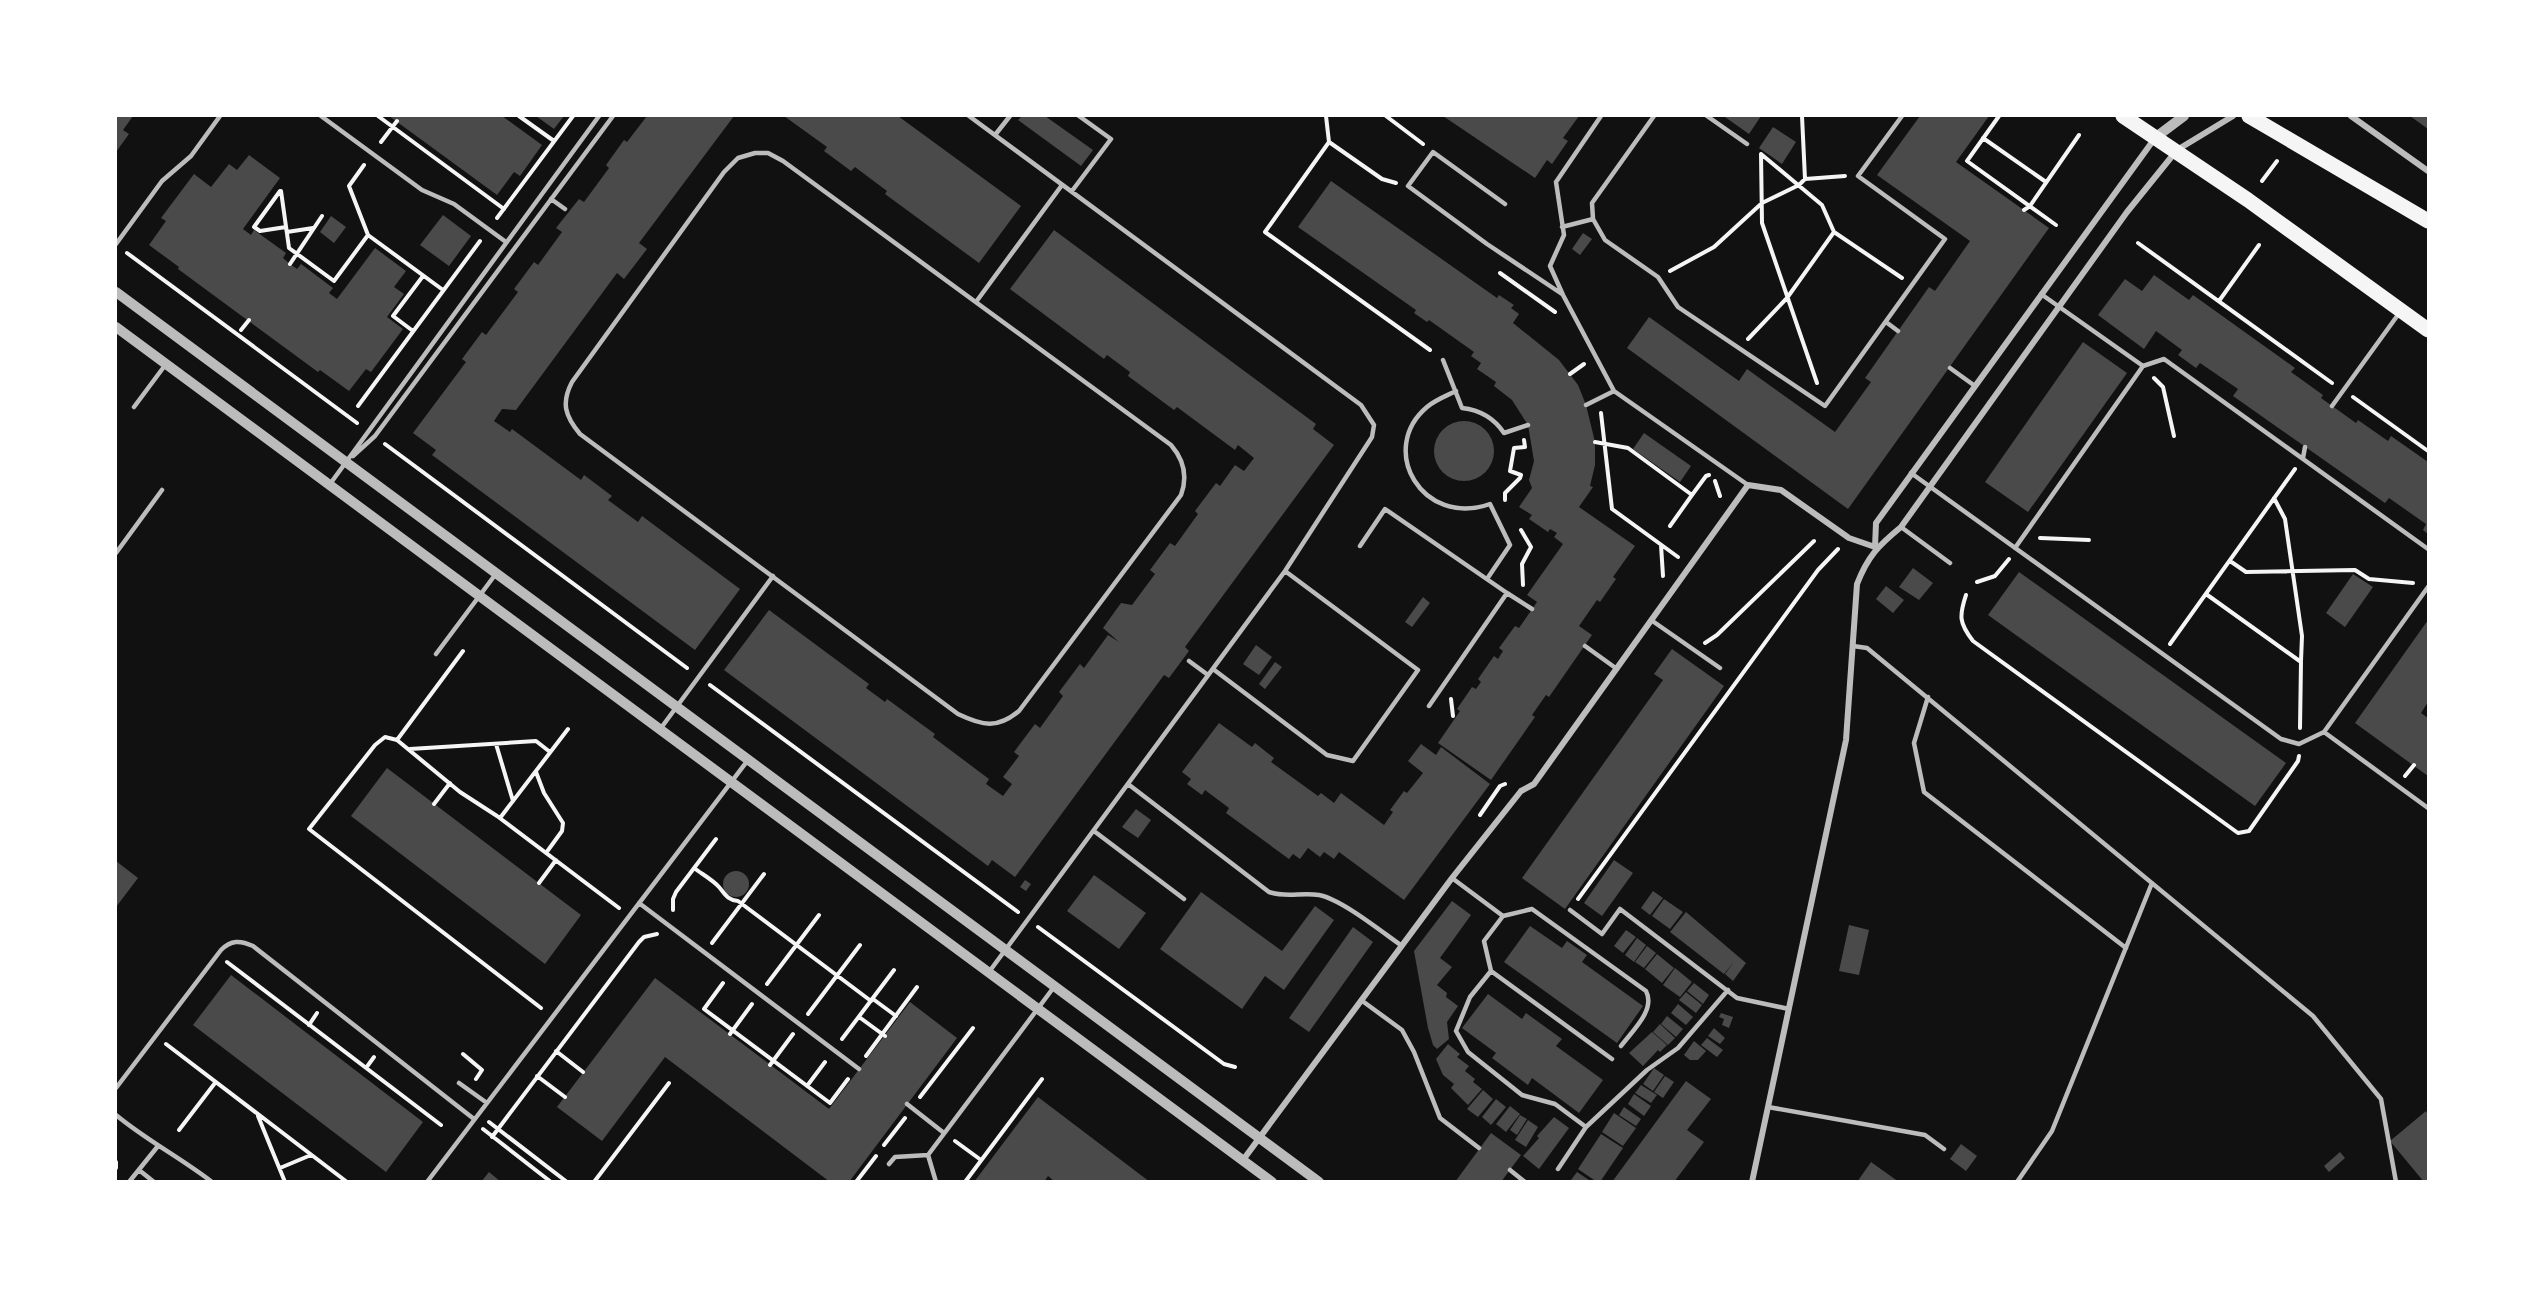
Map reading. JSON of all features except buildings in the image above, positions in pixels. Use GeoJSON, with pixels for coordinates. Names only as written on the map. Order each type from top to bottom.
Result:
{"type":"FeatureCollection","features":[{"type":"Feature","properties":{"kind":"main road"},"geometry":{"type":"LineString","coordinates":[[2122,116],[2177,150],[2428,330]]}},
{"type":"Feature","properties":{"kind":"main road"},"geometry":{"type":"LineString","coordinates":[[2248,116],[2428,221]]}},
{"type":"Feature","properties":{"kind":"street"},"geometry":{"type":"LineString","coordinates":[[1875,547],[1876,523],[1911,473],[2156,137],[2184,116]]}},
{"type":"Feature","properties":{"kind":"street"},"geometry":{"type":"LineString","coordinates":[[1752,1182],[1846,740],[1857,584],[1864,565],[1875,547],[1901,527],[2127,212],[2177,150],[2233,116]]}},
{"type":"Feature","properties":{"kind":"street"},"geometry":{"type":"LineString","coordinates":[[2352,116],[2428,171]]}},
{"type":"Feature","properties":{"kind":"street"},"geometry":{"type":"LineString","coordinates":[[116,292],[1319,1182]]}},
{"type":"Feature","properties":{"kind":"street"},"geometry":{"type":"LineString","coordinates":[[116,327],[1272,1182]]}},
{"type":"Feature","properties":{"kind":"street"},"geometry":{"type":"LineString","coordinates":[[1243,1160],[1452,878],[1521,791],[1534,784],[1748,485],[1781,490],[1850,538],[1875,547]]}},
{"type":"Feature","properties":{"kind":"lane"},"geometry":{"type":"LineString","coordinates":[[116,244],[162,181],[191,156],[220,116]]}},
{"type":"Feature","properties":{"kind":"lane"},"geometry":{"type":"LineString","coordinates":[[321,116],[422,190],[454,204],[506,242]]}},
{"type":"Feature","properties":{"kind":"lane"},"geometry":{"type":"LineString","coordinates":[[328,485],[599,116]]}},
{"type":"Feature","properties":{"kind":"lane"},"geometry":{"type":"LineString","coordinates":[[346,462],[375,436],[613,116]]}},
{"type":"Feature","properties":{"kind":"lane"},"geometry":{"type":"LineString","coordinates":[[969,116],[1361,405],[1374,425],[1372,437],[1285,571],[988,972]]}},
{"type":"Feature","properties":{"kind":"lane"},"geometry":{"type":"LineString","coordinates":[[995,135],[1010,116]]}},
{"type":"Feature","properties":{"kind":"lane"},"geometry":{"type":"LineString","coordinates":[[1071,191],[1111,139],[1079,116]]}},
{"type":"Feature","properties":{"kind":"lane"},"geometry":{"type":"LineString","coordinates":[[1601,116],[1556,182],[1564,235],[1550,266],[1614,391],[1748,485]]}},
{"type":"Feature","properties":{"kind":"lane"},"geometry":{"type":"LineString","coordinates":[[1654,116],[1592,203],[1593,219],[1605,240],[1658,277],[1678,307],[1825,406],[1945,239],[1858,176],[1899,116]]}},
{"type":"Feature","properties":{"kind":"lane"},"geometry":{"type":"LineString","coordinates":[[1707,116],[1747,144]]}},
{"type":"Feature","properties":{"kind":"lane"},"geometry":{"type":"LineString","coordinates":[[1505,204],[1433,152],[1408,186],[1487,244],[1563,295]]}},
{"type":"Feature","properties":{"kind":"lane"},"geometry":{"type":"LineString","coordinates":[[755,153],[768,153],[783,161],[976,302],[1171,445],[1180,455],[1186,482],[1174,504],[1019,711],[1007,720],[992,725],[976,723],[958,714],[580,434],[570,422],[565,410],[565,395],[572,382],[724,172],[738,158],[755,153]]}},
{"type":"Feature","properties":{"kind":"lane"},"geometry":{"type":"LineString","coordinates":[[976,302],[1062,185]]}},
{"type":"Feature","properties":{"kind":"lane"},"geometry":{"type":"LineString","coordinates":[[551,199],[565,209]]}},
{"type":"Feature","properties":{"kind":"lane"},"geometry":{"type":"LineString","coordinates":[[1563,227],[1593,219]]}},
{"type":"Feature","properties":{"kind":"lane"},"geometry":{"type":"LineString","coordinates":[[2041,294],[2144,366]]}},
{"type":"Feature","properties":{"kind":"lane"},"geometry":{"type":"LineString","coordinates":[[2332,406],[2402,310]]}},
{"type":"Feature","properties":{"kind":"lane"},"geometry":{"type":"LineString","coordinates":[[1886,322],[1898,331]]}},
{"type":"Feature","properties":{"kind":"lane"},"geometry":{"type":"LineString","coordinates":[[2015,548],[2144,366],[2164,359],[2428,549]]}},
{"type":"Feature","properties":{"kind":"lane"},"geometry":{"type":"LineString","coordinates":[[1443,360],[1462,408],[1475,410],[1488,416],[1504,433],[1528,425]]}},
{"type":"Feature","properties":{"kind":"lane"},"geometry":{"type":"LineString","coordinates":[[134,408],[166,364]]}},
{"type":"Feature","properties":{"kind":"lane"},"geometry":{"type":"LineString","coordinates":[[1950,368],[1975,386]]}},
{"type":"Feature","properties":{"kind":"lane"},"geometry":{"type":"LineString","coordinates":[[1586,405],[1614,391]]}},
{"type":"Feature","properties":{"kind":"lane"},"geometry":{"type":"LineString","coordinates":[[1456,392],[1427,407],[1418,418],[1407,443],[1407,457],[1416,484],[1436,503],[1463,510],[1490,504],[1510,545],[1487,579]]}},
{"type":"Feature","properties":{"kind":"lane"},"geometry":{"type":"LineString","coordinates":[[2303,459],[2305,447]]}},
{"type":"Feature","properties":{"kind":"lane"},"geometry":{"type":"LineString","coordinates":[[1911,473],[2281,739],[2299,744],[2324,732],[2428,587]]}},
{"type":"Feature","properties":{"kind":"lane"},"geometry":{"type":"LineString","coordinates":[[116,553],[162,490]]}},
{"type":"Feature","properties":{"kind":"lane"},"geometry":{"type":"LineString","coordinates":[[1360,546],[1385,509],[1532,609]]}},
{"type":"Feature","properties":{"kind":"lane"},"geometry":{"type":"LineString","coordinates":[[1901,527],[1950,562]]}},
{"type":"Feature","properties":{"kind":"lane"},"geometry":{"type":"LineString","coordinates":[[1213,669],[1327,755],[1353,761],[1418,670],[1285,571]]}},
{"type":"Feature","properties":{"kind":"lane"},"geometry":{"type":"LineString","coordinates":[[436,654],[496,574]]}},
{"type":"Feature","properties":{"kind":"lane"},"geometry":{"type":"LineString","coordinates":[[660,729],[773,576]]}},
{"type":"Feature","properties":{"kind":"lane"},"geometry":{"type":"LineString","coordinates":[[1429,706],[1507,593]]}},
{"type":"Feature","properties":{"kind":"lane"},"geometry":{"type":"LineString","coordinates":[[1651,620],[1720,668]]}},
{"type":"Feature","properties":{"kind":"lane"},"geometry":{"type":"LineString","coordinates":[[1585,646],[1617,669]]}},
{"type":"Feature","properties":{"kind":"lane"},"geometry":{"type":"LineString","coordinates":[[1853,646],[1867,648],[1928,697],[2313,1016],[2381,1100],[2396,1182]]}},
{"type":"Feature","properties":{"kind":"lane"},"geometry":{"type":"LineString","coordinates":[[1189,661],[1208,675]]}},
{"type":"Feature","properties":{"kind":"lane"},"geometry":{"type":"LineString","coordinates":[[1928,697],[1914,743],[1924,792],[2126,948]]}},
{"type":"Feature","properties":{"kind":"lane"},"geometry":{"type":"LineString","coordinates":[[2324,732],[2428,808]]}},
{"type":"Feature","properties":{"kind":"lane"},"geometry":{"type":"LineString","coordinates":[[427,1182],[748,760]]}},
{"type":"Feature","properties":{"kind":"lane"},"geometry":{"type":"LineString","coordinates":[[1128,784],[1269,892],[1284,897],[1319,895],[1333,899],[1402,946]]}},
{"type":"Feature","properties":{"kind":"lane"},"geometry":{"type":"LineString","coordinates":[[1094,831],[1184,899]]}},
{"type":"Feature","properties":{"kind":"lane"},"geometry":{"type":"LineString","coordinates":[[1452,878],[1503,916]]}},
{"type":"Feature","properties":{"kind":"lane"},"geometry":{"type":"LineString","coordinates":[[2017,1182],[2052,1131],[2152,883]]}},
{"type":"Feature","properties":{"kind":"lane"},"geometry":{"type":"LineString","coordinates":[[639,903],[859,1068]]}},
{"type":"Feature","properties":{"kind":"lane"},"geometry":{"type":"LineString","coordinates":[[1612,1059],[1491,971],[1484,941],[1503,916],[1532,909],[1646,991],[1649,996],[1649,1006],[1621,1046]]}},
{"type":"Feature","properties":{"kind":"lane"},"geometry":{"type":"LineString","coordinates":[[1570,910],[1602,933],[1620,909],[1737,998],[1789,1009]]}},
{"type":"Feature","properties":{"kind":"lane"},"geometry":{"type":"LineString","coordinates":[[116,1088],[217,955],[227,944],[243,941],[473,1120]]}},
{"type":"Feature","properties":{"kind":"lane"},"geometry":{"type":"LineString","coordinates":[[1491,971],[1470,998],[1456,1031],[1468,1052],[1522,1095],[1556,1104],[1586,1128]]}},
{"type":"Feature","properties":{"kind":"lane"},"geometry":{"type":"LineString","coordinates":[[928,1155],[1054,987]]}},
{"type":"Feature","properties":{"kind":"lane"},"geometry":{"type":"LineString","coordinates":[[1558,1169],[1586,1128],[1647,1070],[1677,1048],[1728,990]]}},
{"type":"Feature","properties":{"kind":"lane"},"geometry":{"type":"LineString","coordinates":[[1361,1000],[1401,1030],[1414,1052],[1440,1118],[1479,1148]]}},
{"type":"Feature","properties":{"kind":"lane"},"geometry":{"type":"LineString","coordinates":[[459,1083],[487,1103]]}},
{"type":"Feature","properties":{"kind":"lane"},"geometry":{"type":"LineString","coordinates":[[907,1104],[944,1133]]}},
{"type":"Feature","properties":{"kind":"lane"},"geometry":{"type":"LineString","coordinates":[[1768,1107],[1925,1134],[1944,1149]]}},
{"type":"Feature","properties":{"kind":"lane"},"geometry":{"type":"LineString","coordinates":[[116,1115],[143,1137],[181,1158],[212,1182]]}},
{"type":"Feature","properties":{"kind":"lane"},"geometry":{"type":"LineString","coordinates":[[129,1182],[158,1146]]}},
{"type":"Feature","properties":{"kind":"lane"},"geometry":{"type":"LineString","coordinates":[[889,1164],[895,1157],[928,1155]]}},
{"type":"Feature","properties":{"kind":"lane"},"geometry":{"type":"LineString","coordinates":[[928,1155],[936,1182]]}},
{"type":"Feature","properties":{"kind":"lane"},"geometry":{"type":"LineString","coordinates":[[139,1170],[154,1182]]}},
{"type":"Feature","properties":{"kind":"lane"},"geometry":{"type":"LineString","coordinates":[[1510,1170],[1525,1182]]}},
{"type":"Feature","properties":{"kind":"path"},"geometry":{"type":"LineString","coordinates":[[378,116],[504,209]]}},
{"type":"Feature","properties":{"kind":"path"},"geometry":{"type":"LineString","coordinates":[[519,116],[554,141]]}},
{"type":"Feature","properties":{"kind":"path"},"geometry":{"type":"LineString","coordinates":[[357,406],[573,116]]}},
{"type":"Feature","properties":{"kind":"path"},"geometry":{"type":"LineString","coordinates":[[1326,116],[1329,142],[1265,231],[1430,350]]}},
{"type":"Feature","properties":{"kind":"path"},"geometry":{"type":"LineString","coordinates":[[1386,116],[1433,152]]}},
{"type":"Feature","properties":{"kind":"path"},"geometry":{"type":"LineString","coordinates":[[1802,116],[1805,179]]}},
{"type":"Feature","properties":{"kind":"path"},"geometry":{"type":"LineString","coordinates":[[1999,116],[1967,161],[2056,225]]}},
{"type":"Feature","properties":{"kind":"path"},"geometry":{"type":"LineString","coordinates":[[373,154],[397,121]]}},
{"type":"Feature","properties":{"kind":"path"},"geometry":{"type":"LineString","coordinates":[[2024,210],[2030,206],[2079,135]]}},
{"type":"Feature","properties":{"kind":"path"},"geometry":{"type":"LineString","coordinates":[[1983,138],[2046,182]]}},
{"type":"Feature","properties":{"kind":"path"},"geometry":{"type":"LineString","coordinates":[[1329,142],[1382,179],[1408,186]]}},
{"type":"Feature","properties":{"kind":"path"},"geometry":{"type":"LineString","coordinates":[[1747,144],[1822,205],[1834,232],[1912,285]]}},
{"type":"Feature","properties":{"kind":"path"},"geometry":{"type":"LineString","coordinates":[[1761,154],[1762,223],[1825,406]]}},
{"type":"Feature","properties":{"kind":"path"},"geometry":{"type":"LineString","coordinates":[[2262,181],[2277,161]]}},
{"type":"Feature","properties":{"kind":"path"},"geometry":{"type":"LineString","coordinates":[[366,163],[349,186],[368,234],[443,290]]}},
{"type":"Feature","properties":{"kind":"path"},"geometry":{"type":"LineString","coordinates":[[1658,277],[1714,247],[1761,203],[1799,185],[1805,179],[1858,176]]}},
{"type":"Feature","properties":{"kind":"path"},"geometry":{"type":"LineString","coordinates":[[286,227],[260,231],[254,226],[280,191],[287,232],[289,248],[334,280],[368,234]]}},
{"type":"Feature","properties":{"kind":"path"},"geometry":{"type":"LineString","coordinates":[[290,264],[322,216]]}},
{"type":"Feature","properties":{"kind":"path"},"geometry":{"type":"LineString","coordinates":[[287,232],[313,228]]}},
{"type":"Feature","properties":{"kind":"path"},"geometry":{"type":"LineString","coordinates":[[1740,349],[1787,298],[1834,232]]}},
{"type":"Feature","properties":{"kind":"path"},"geometry":{"type":"LineString","coordinates":[[2138,243],[2428,452]]}},
{"type":"Feature","properties":{"kind":"path"},"geometry":{"type":"LineString","coordinates":[[2219,301],[2259,245]]}},
{"type":"Feature","properties":{"kind":"path"},"geometry":{"type":"LineString","coordinates":[[125,252],[367,431]]}},
{"type":"Feature","properties":{"kind":"path"},"geometry":{"type":"LineString","coordinates":[[413,331],[393,316],[423,276]]}},
{"type":"Feature","properties":{"kind":"path"},"geometry":{"type":"LineString","coordinates":[[242,330],[249,320]]}},
{"type":"Feature","properties":{"kind":"path"},"geometry":{"type":"LineString","coordinates":[[1570,374],[1584,363]]}},
{"type":"Feature","properties":{"kind":"path"},"geometry":{"type":"LineString","coordinates":[[2163,387],[2174,436]]}},
{"type":"Feature","properties":{"kind":"path"},"geometry":{"type":"LineString","coordinates":[[375,436],[1224,1064],[1235,1067]]}},
{"type":"Feature","properties":{"kind":"path"},"geometry":{"type":"LineString","coordinates":[[1595,442],[1628,448],[1692,495]]}},
{"type":"Feature","properties":{"kind":"path"},"geometry":{"type":"LineString","coordinates":[[1520,478],[1521,475],[1509,471],[1514,448],[1533,446]]}},
{"type":"Feature","properties":{"kind":"path"},"geometry":{"type":"LineString","coordinates":[[2163,654],[2303,459]]}},
{"type":"Feature","properties":{"kind":"path"},"geometry":{"type":"LineString","coordinates":[[1670,526],[1706,476],[1710,475]]}},
{"type":"Feature","properties":{"kind":"path"},"geometry":{"type":"LineString","coordinates":[[2274,498],[2285,519],[2302,636],[2300,734]]}},
{"type":"Feature","properties":{"kind":"path"},"geometry":{"type":"LineString","coordinates":[[2025,534],[2043,539],[2089,540]]}},
{"type":"Feature","properties":{"kind":"path"},"geometry":{"type":"LineString","coordinates":[[1570,910],[1818,570],[1850,538]]}},
{"type":"Feature","properties":{"kind":"path"},"geometry":{"type":"LineString","coordinates":[[1695,650],[1717,636],[1814,541]]}},
{"type":"Feature","properties":{"kind":"path"},"geometry":{"type":"LineString","coordinates":[[1661,545],[1663,580]]}},
{"type":"Feature","properties":{"kind":"path"},"geometry":{"type":"LineString","coordinates":[[1977,582],[1995,576],[2012,556],[2015,548]]}},
{"type":"Feature","properties":{"kind":"path"},"geometry":{"type":"LineString","coordinates":[[2230,561],[2246,572],[2355,570],[2369,579],[2417,584]]}},
{"type":"Feature","properties":{"kind":"path"},"geometry":{"type":"LineString","coordinates":[[2206,594],[2301,662]]}},
{"type":"Feature","properties":{"kind":"path"},"geometry":{"type":"LineString","coordinates":[[1966,595],[1961,609],[1961,622],[1973,641],[2238,833],[2249,831],[2298,761]]}},
{"type":"Feature","properties":{"kind":"path"},"geometry":{"type":"LineString","coordinates":[[397,740],[463,651]]}},
{"type":"Feature","properties":{"kind":"path"},"geometry":{"type":"LineString","coordinates":[[500,818],[568,729]]}},
{"type":"Feature","properties":{"kind":"path"},"geometry":{"type":"LineString","coordinates":[[552,1017],[309,829],[375,745],[385,737],[397,740],[450,783],[630,916]]}},
{"type":"Feature","properties":{"kind":"path"},"geometry":{"type":"LineString","coordinates":[[409,749],[536,741],[550,752]]}},
{"type":"Feature","properties":{"kind":"path"},"geometry":{"type":"LineString","coordinates":[[496,744],[513,801]]}},
{"type":"Feature","properties":{"kind":"path"},"geometry":{"type":"LineString","coordinates":[[536,772],[544,793],[563,823],[562,831],[546,852]]}},
{"type":"Feature","properties":{"kind":"path"},"geometry":{"type":"LineString","coordinates":[[434,804],[450,783]]}},
{"type":"Feature","properties":{"kind":"path"},"geometry":{"type":"LineString","coordinates":[[675,914],[673,899],[716,839]]}},
{"type":"Feature","properties":{"kind":"path"},"geometry":{"type":"LineString","coordinates":[[539,883],[556,860]]}},
{"type":"Feature","properties":{"kind":"path"},"geometry":{"type":"LineString","coordinates":[[694,868],[720,887],[722,893],[741,904],[837,976],[896,1016]]}},
{"type":"Feature","properties":{"kind":"path"},"geometry":{"type":"LineString","coordinates":[[711,944],[764,874]]}},
{"type":"Feature","properties":{"kind":"path"},"geometry":{"type":"LineString","coordinates":[[766,985],[819,915]]}},
{"type":"Feature","properties":{"kind":"path"},"geometry":{"type":"LineString","coordinates":[[492,1137],[639,942],[652,934],[660,935]]}},
{"type":"Feature","properties":{"kind":"path"},"geometry":{"type":"LineString","coordinates":[[704,938],[720,951]]}},
{"type":"Feature","properties":{"kind":"path"},"geometry":{"type":"LineString","coordinates":[[807,1016],[860,945]]}},
{"type":"Feature","properties":{"kind":"path"},"geometry":{"type":"LineString","coordinates":[[217,955],[441,1125]]}},
{"type":"Feature","properties":{"kind":"path"},"geometry":{"type":"LineString","coordinates":[[841,1041],[894,970]]}},
{"type":"Feature","properties":{"kind":"path"},"geometry":{"type":"LineString","coordinates":[[704,1009],[725,981],[716,975]]}},
{"type":"Feature","properties":{"kind":"path"},"geometry":{"type":"LineString","coordinates":[[757,978],[775,991]]}},
{"type":"Feature","properties":{"kind":"path"},"geometry":{"type":"LineString","coordinates":[[744,996],[761,1009]]}},
{"type":"Feature","properties":{"kind":"path"},"geometry":{"type":"LineString","coordinates":[[730,1034],[753,1003]]}},
{"type":"Feature","properties":{"kind":"path"},"geometry":{"type":"LineString","coordinates":[[799,1010],[816,1022]]}},
{"type":"Feature","properties":{"kind":"path"},"geometry":{"type":"LineString","coordinates":[[859,1017],[885,1036]]}},
{"type":"Feature","properties":{"kind":"path"},"geometry":{"type":"LineString","coordinates":[[786,1027],[802,1040]]}},
{"type":"Feature","properties":{"kind":"path"},"geometry":{"type":"LineString","coordinates":[[770,1065],[794,1033]]}},
{"type":"Feature","properties":{"kind":"path"},"geometry":{"type":"LineString","coordinates":[[832,1035],[849,1047]]}},
{"type":"Feature","properties":{"kind":"path"},"geometry":{"type":"LineString","coordinates":[[155,1036],[347,1182]]}},
{"type":"Feature","properties":{"kind":"path"},"geometry":{"type":"LineString","coordinates":[[807,1086],[834,1050]]}},
{"type":"Feature","properties":{"kind":"path"},"geometry":{"type":"LineString","coordinates":[[556,1051],[584,1072]]}},
{"type":"Feature","properties":{"kind":"path"},"geometry":{"type":"LineString","coordinates":[[856,1053],[866,1060]]}},
{"type":"Feature","properties":{"kind":"path"},"geometry":{"type":"LineString","coordinates":[[464,1054],[482,1070],[469,1090]]}},
{"type":"Feature","properties":{"kind":"path"},"geometry":{"type":"LineString","coordinates":[[828,1059],[851,1076]]}},
{"type":"Feature","properties":{"kind":"path"},"geometry":{"type":"LineString","coordinates":[[537,1076],[565,1097]]}},
{"type":"Feature","properties":{"kind":"path"},"geometry":{"type":"LineString","coordinates":[[965,1182],[1042,1079]]}},
{"type":"Feature","properties":{"kind":"path"},"geometry":{"type":"LineString","coordinates":[[180,1130],[216,1082]]}},
{"type":"Feature","properties":{"kind":"path"},"geometry":{"type":"LineString","coordinates":[[594,1182],[669,1083]]}},
{"type":"Feature","properties":{"kind":"path"},"geometry":{"type":"LineString","coordinates":[[257,1114],[285,1182]]}},
{"type":"Feature","properties":{"kind":"path"},"geometry":{"type":"LineString","coordinates":[[478,1114],[567,1182]]}},
{"type":"Feature","properties":{"kind":"path"},"geometry":{"type":"LineString","coordinates":[[473,1120],[551,1182]]}},
{"type":"Feature","properties":{"kind":"path"},"geometry":{"type":"LineString","coordinates":[[944,1133],[981,1160]]}},
{"type":"Feature","properties":{"kind":"path"},"geometry":{"type":"LineString","coordinates":[[280,1168],[312,1155]]}},
{"type":"Feature","properties":{"kind":"path"},"geometry":{"type":"LineString","coordinates":[[116,1162],[116,1168]]}}]}
